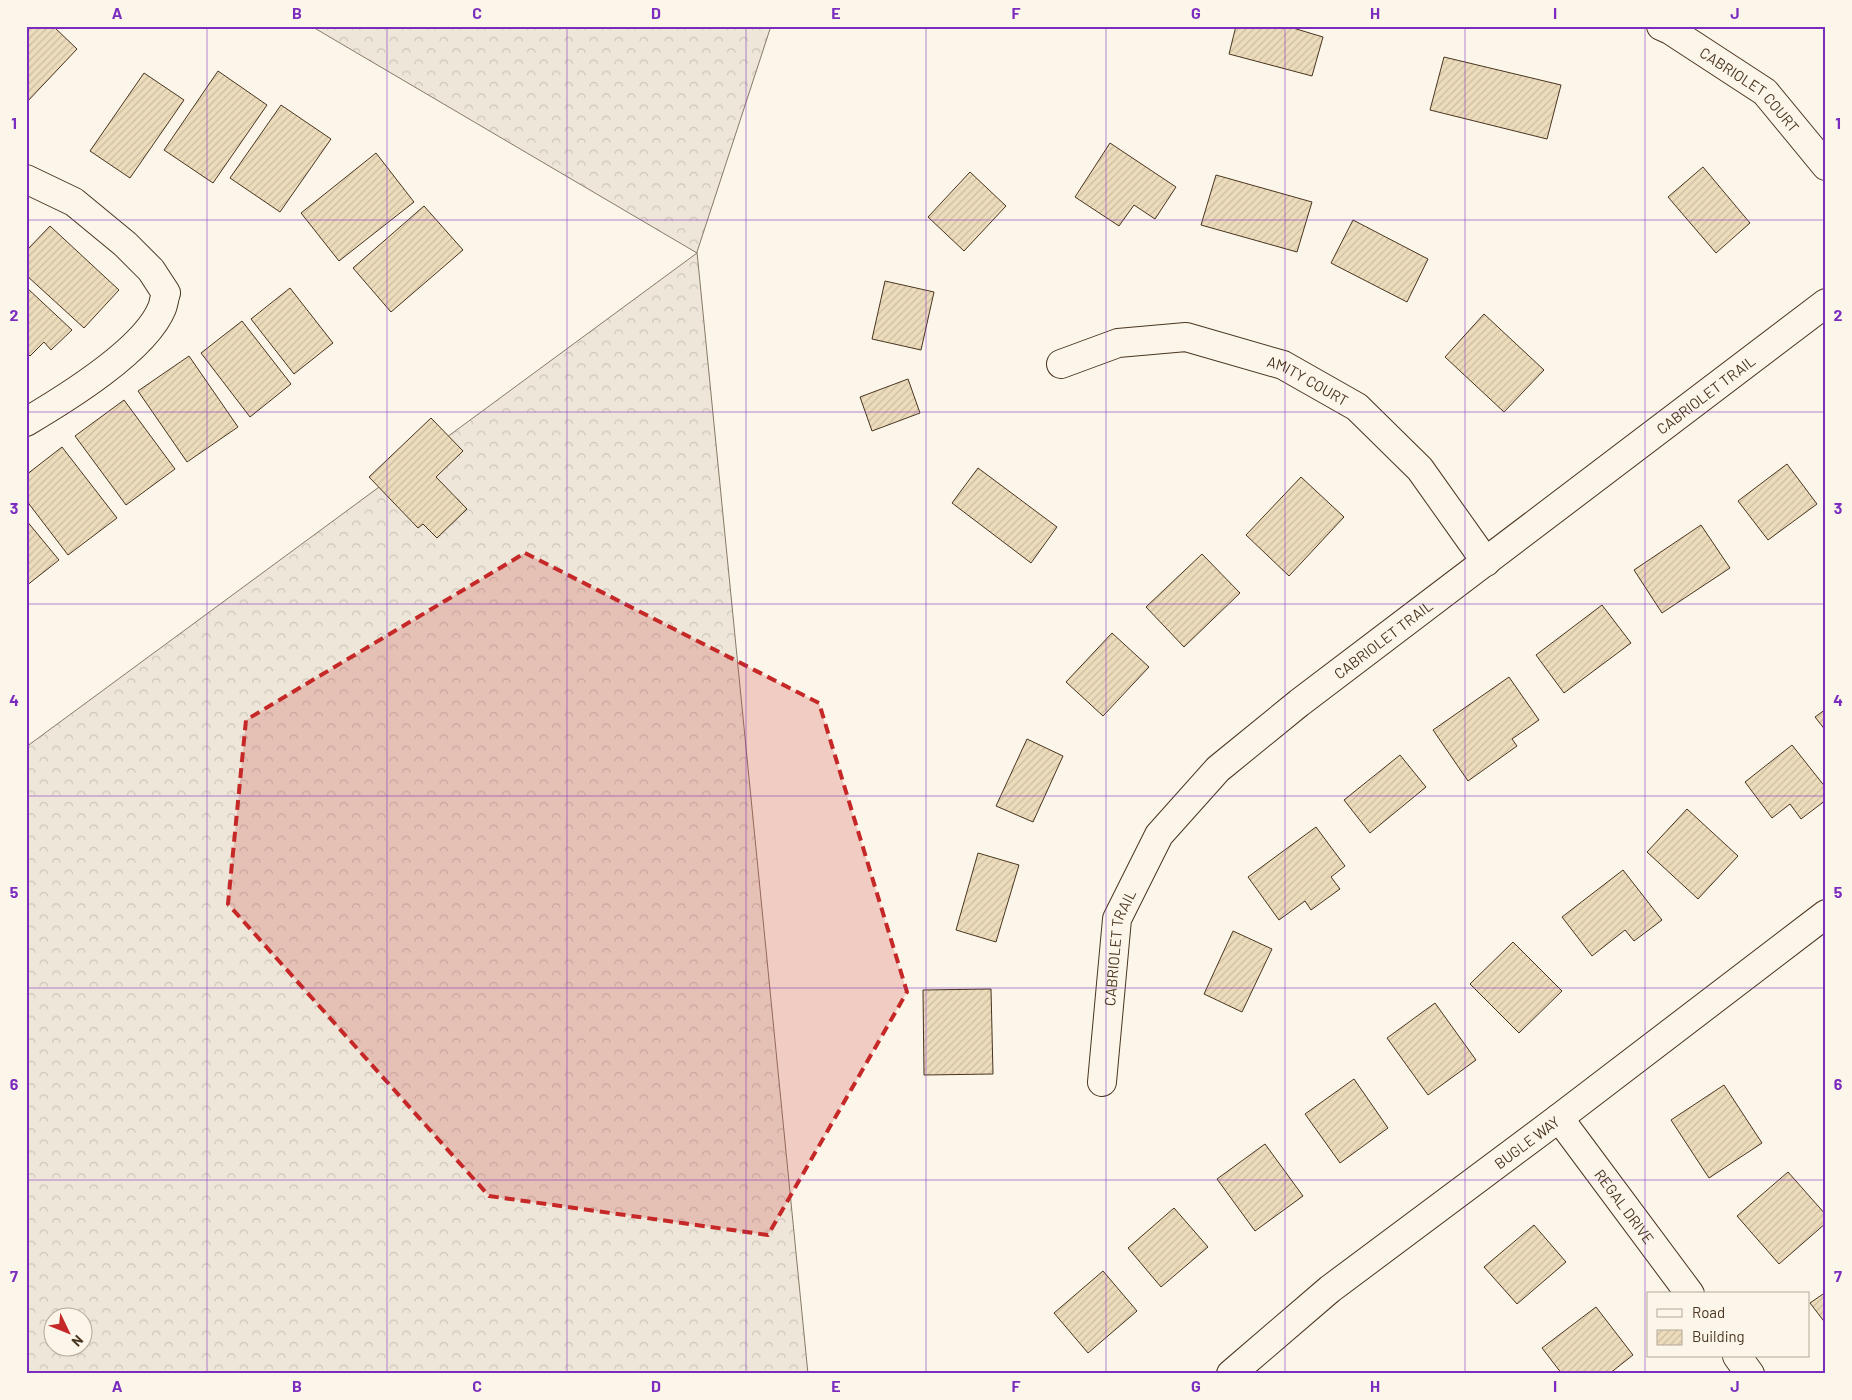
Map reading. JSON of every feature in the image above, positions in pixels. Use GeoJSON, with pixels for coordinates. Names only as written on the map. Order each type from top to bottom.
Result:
{"type":"FeatureCollection","features":[{"type":"Feature","properties":{"kind":"street","name":"CABRIOLET COURT"},"geometry":{"type":"LineString","coordinates":[[1661,26],[1765,92],[1826,166]]}},
{"type":"Feature","properties":{"kind":"street"},"geometry":{"type":"LineString","coordinates":[[26,179],[74,202],[125,244],[151,270],[166,293],[162,309],[146,333],[103,372],[26,422]]}},
{"type":"Feature","properties":{"kind":"street","name":"CABRIOLET TRAIL"},"geometry":{"type":"LineString","coordinates":[[1102,1082],[1117,919],[1159,835],[1218,769],[1299,703],[1826,303]]}},
{"type":"Feature","properties":{"kind":"street","name":"AMITY COURT"},"geometry":{"type":"LineString","coordinates":[[1060,364],[1118,343],[1186,337],[1283,365],[1357,407],[1420,469],[1486,562]]}},
{"type":"Feature","properties":{"kind":"street","name":"BUGLE WAY"},"geometry":{"type":"LineString","coordinates":[[1231,1374],[1330,1288],[1559,1118],[1826,914]]}},
{"type":"Feature","properties":{"kind":"street","name":"REGAL DRIVE"},"geometry":{"type":"LineString","coordinates":[[1559,1118],[1689,1292]]}},
{"type":"Feature","properties":{"kind":"street"},"geometry":{"type":"LineString","coordinates":[[1738,1358],[1750,1374]]}},
{"type":"Feature","properties":{"kind":"highlighted area"},"geometry":{"type":"Polygon","coordinates":[[[525,553],[819,703],[907,992],[768,1235],[489,1196],[228,904],[246,720],[525,553]]]}},
{"type":"Feature","properties":{"kind":"green space"},"geometry":{"type":"Polygon","coordinates":[[[311,26],[771,26],[697,252],[808,1374],[26,1374],[26,747],[697,253],[311,26]]]}},
{"type":"Feature","properties":{"kind":"building"},"geometry":{"type":"Polygon","coordinates":[[[29,26],[53,26],[77,49],[26,103],[26,29],[29,26]]]}},
{"type":"Feature","properties":{"kind":"building"},"geometry":{"type":"Polygon","coordinates":[[[1236,26],[1294,26],[1293,28],[1323,37],[1312,76],[1229,54],[1236,26]]]}},
{"type":"Feature","properties":{"kind":"building"},"geometry":{"type":"Polygon","coordinates":[[[1444,57],[1561,85],[1547,139],[1430,110],[1444,57]]]}},
{"type":"Feature","properties":{"kind":"building"},"geometry":{"type":"Polygon","coordinates":[[[218,71],[267,105],[213,183],[164,150],[218,71]]]}},
{"type":"Feature","properties":{"kind":"building"},"geometry":{"type":"Polygon","coordinates":[[[144,73],[184,100],[130,178],[90,151],[144,73]]]}},
{"type":"Feature","properties":{"kind":"building"},"geometry":{"type":"Polygon","coordinates":[[[281,105],[331,139],[280,212],[230,178],[281,105]]]}},
{"type":"Feature","properties":{"kind":"building"},"geometry":{"type":"Polygon","coordinates":[[[1110,143],[1176,187],[1155,219],[1134,205],[1119,226],[1075,197],[1110,143]]]}},
{"type":"Feature","properties":{"kind":"building"},"geometry":{"type":"Polygon","coordinates":[[[376,153],[414,202],[339,261],[301,213],[376,153]]]}},
{"type":"Feature","properties":{"kind":"building"},"geometry":{"type":"Polygon","coordinates":[[[1703,167],[1750,223],[1716,253],[1668,197],[1703,167]]]}},
{"type":"Feature","properties":{"kind":"building"},"geometry":{"type":"Polygon","coordinates":[[[970,172],[1006,206],[964,251],[928,217],[970,172]]]}},
{"type":"Feature","properties":{"kind":"building"},"geometry":{"type":"Polygon","coordinates":[[[1216,175],[1312,202],[1297,252],[1201,225],[1216,175]]]}},
{"type":"Feature","properties":{"kind":"building"},"geometry":{"type":"Polygon","coordinates":[[[424,206],[463,250],[391,312],[353,268],[424,206]]]}},
{"type":"Feature","properties":{"kind":"building"},"geometry":{"type":"Polygon","coordinates":[[[1353,220],[1428,259],[1407,302],[1331,263],[1353,220]]]}},
{"type":"Feature","properties":{"kind":"building"},"geometry":{"type":"Polygon","coordinates":[[[50,226],[119,290],[84,328],[26,275],[26,251],[50,226]]]}},
{"type":"Feature","properties":{"kind":"building"},"geometry":{"type":"Polygon","coordinates":[[[885,281],[934,292],[921,350],[872,339],[885,281]]]}},
{"type":"Feature","properties":{"kind":"building"},"geometry":{"type":"Polygon","coordinates":[[[26,287],[72,330],[51,350],[44,342],[30,356],[26,352],[26,287]]]}},
{"type":"Feature","properties":{"kind":"building"},"geometry":{"type":"Polygon","coordinates":[[[290,288],[333,343],[294,374],[251,319],[290,288]]]}},
{"type":"Feature","properties":{"kind":"building"},"geometry":{"type":"Polygon","coordinates":[[[1484,314],[1544,370],[1504,412],[1445,357],[1484,314]]]}},
{"type":"Feature","properties":{"kind":"building"},"geometry":{"type":"Polygon","coordinates":[[[242,321],[291,384],[250,417],[201,353],[242,321]]]}},
{"type":"Feature","properties":{"kind":"building"},"geometry":{"type":"Polygon","coordinates":[[[189,356],[238,427],[187,462],[138,391],[189,356]]]}},
{"type":"Feature","properties":{"kind":"building"},"geometry":{"type":"Polygon","coordinates":[[[908,379],[920,413],[872,431],[860,397],[908,379]]]}},
{"type":"Feature","properties":{"kind":"building"},"geometry":{"type":"Polygon","coordinates":[[[124,400],[175,469],[126,505],[75,436],[124,400]]]}},
{"type":"Feature","properties":{"kind":"building"},"geometry":{"type":"Polygon","coordinates":[[[431,418],[463,451],[436,477],[467,509],[437,538],[423,524],[418,528],[369,477],[431,418]]]}},
{"type":"Feature","properties":{"kind":"building"},"geometry":{"type":"Polygon","coordinates":[[[62,447],[117,518],[68,555],[26,500],[26,475],[62,447]]]}},
{"type":"Feature","properties":{"kind":"building"},"geometry":{"type":"Polygon","coordinates":[[[1787,464],[1817,504],[1768,540],[1738,501],[1787,464]]]}},
{"type":"Feature","properties":{"kind":"building"},"geometry":{"type":"Polygon","coordinates":[[[978,468],[1057,527],[1031,563],[952,503],[978,468]]]}},
{"type":"Feature","properties":{"kind":"building"},"geometry":{"type":"Polygon","coordinates":[[[1301,477],[1344,517],[1289,576],[1246,535],[1301,477]]]}},
{"type":"Feature","properties":{"kind":"building"},"geometry":{"type":"Polygon","coordinates":[[[26,520],[59,560],[26,586],[26,520]]]}},
{"type":"Feature","properties":{"kind":"building"},"geometry":{"type":"Polygon","coordinates":[[[1701,525],[1730,568],[1662,613],[1634,570],[1701,525]]]}},
{"type":"Feature","properties":{"kind":"building"},"geometry":{"type":"Polygon","coordinates":[[[1202,554],[1240,593],[1184,647],[1146,607],[1202,554]]]}},
{"type":"Feature","properties":{"kind":"building"},"geometry":{"type":"Polygon","coordinates":[[[1602,605],[1631,643],[1564,693],[1536,655],[1602,605]]]}},
{"type":"Feature","properties":{"kind":"building"},"geometry":{"type":"Polygon","coordinates":[[[1112,633],[1149,667],[1103,716],[1066,682],[1112,633]]]}},
{"type":"Feature","properties":{"kind":"building"},"geometry":{"type":"Polygon","coordinates":[[[1509,677],[1539,720],[1512,739],[1517,746],[1468,781],[1433,730],[1509,677]]]}},
{"type":"Feature","properties":{"kind":"building"},"geometry":{"type":"Polygon","coordinates":[[[1826,709],[1826,731],[1815,717],[1826,709]]]}},
{"type":"Feature","properties":{"kind":"building"},"geometry":{"type":"Polygon","coordinates":[[[1027,739],[1063,756],[1033,822],[996,806],[1027,739]]]}},
{"type":"Feature","properties":{"kind":"building"},"geometry":{"type":"Polygon","coordinates":[[[1792,745],[1826,788],[1826,800],[1801,819],[1790,804],[1772,818],[1745,782],[1792,745]]]}},
{"type":"Feature","properties":{"kind":"building"},"geometry":{"type":"Polygon","coordinates":[[[1400,755],[1426,787],[1370,833],[1344,800],[1400,755]]]}},
{"type":"Feature","properties":{"kind":"building"},"geometry":{"type":"Polygon","coordinates":[[[1687,809],[1738,856],[1698,899],[1647,852],[1687,809]]]}},
{"type":"Feature","properties":{"kind":"building"},"geometry":{"type":"Polygon","coordinates":[[[1316,827],[1345,866],[1331,877],[1340,889],[1311,910],[1305,901],[1279,920],[1248,877],[1316,827]]]}},
{"type":"Feature","properties":{"kind":"building"},"geometry":{"type":"Polygon","coordinates":[[[978,853],[1019,865],[996,942],[956,930],[978,853]]]}},
{"type":"Feature","properties":{"kind":"building"},"geometry":{"type":"Polygon","coordinates":[[[1623,870],[1662,920],[1634,941],[1625,930],[1592,956],[1562,917],[1623,870]]]}},
{"type":"Feature","properties":{"kind":"building"},"geometry":{"type":"Polygon","coordinates":[[[1233,931],[1272,949],[1242,1012],[1204,994],[1233,931]]]}},
{"type":"Feature","properties":{"kind":"building"},"geometry":{"type":"Polygon","coordinates":[[[1513,942],[1562,991],[1519,1033],[1470,984],[1513,942]]]}},
{"type":"Feature","properties":{"kind":"building"},"geometry":{"type":"Polygon","coordinates":[[[991,989],[993,1074],[924,1075],[923,990],[991,989]]]}},
{"type":"Feature","properties":{"kind":"building"},"geometry":{"type":"Polygon","coordinates":[[[1435,1003],[1476,1060],[1428,1095],[1387,1038],[1435,1003]]]}},
{"type":"Feature","properties":{"kind":"building"},"geometry":{"type":"Polygon","coordinates":[[[1354,1079],[1388,1128],[1340,1163],[1305,1114],[1354,1079]]]}},
{"type":"Feature","properties":{"kind":"building"},"geometry":{"type":"Polygon","coordinates":[[[1724,1085],[1762,1143],[1709,1178],[1671,1120],[1724,1085]]]}},
{"type":"Feature","properties":{"kind":"building"},"geometry":{"type":"Polygon","coordinates":[[[1265,1144],[1303,1196],[1255,1231],[1217,1179],[1265,1144]]]}},
{"type":"Feature","properties":{"kind":"building"},"geometry":{"type":"Polygon","coordinates":[[[1788,1172],[1826,1215],[1826,1223],[1779,1264],[1737,1216],[1788,1172]]]}},
{"type":"Feature","properties":{"kind":"building"},"geometry":{"type":"Polygon","coordinates":[[[1174,1208],[1208,1247],[1161,1287],[1128,1248],[1174,1208]]]}},
{"type":"Feature","properties":{"kind":"building"},"geometry":{"type":"Polygon","coordinates":[[[1534,1225],[1566,1262],[1517,1304],[1484,1267],[1534,1225]]]}},
{"type":"Feature","properties":{"kind":"building"},"geometry":{"type":"Polygon","coordinates":[[[1103,1271],[1137,1311],[1088,1353],[1054,1313],[1103,1271]]]}},
{"type":"Feature","properties":{"kind":"building"},"geometry":{"type":"Polygon","coordinates":[[[1826,1292],[1826,1324],[1810,1303],[1826,1292]]]}},
{"type":"Feature","properties":{"kind":"building"},"geometry":{"type":"Polygon","coordinates":[[[1596,1307],[1633,1355],[1609,1374],[1562,1374],[1542,1348],[1596,1307]]]}}]}
